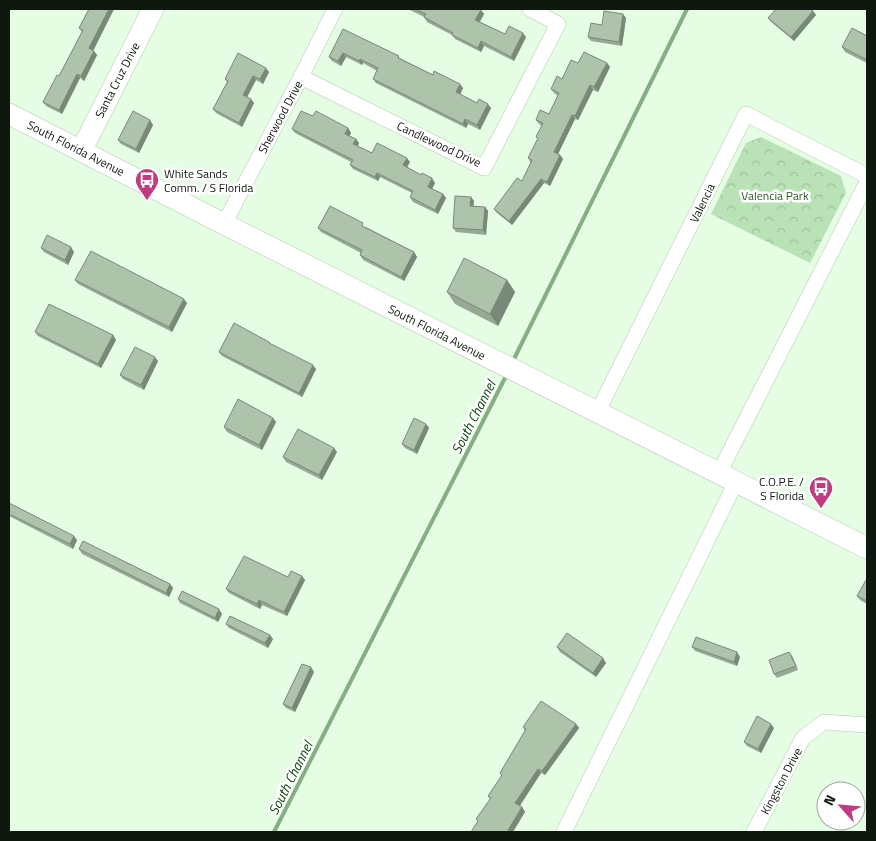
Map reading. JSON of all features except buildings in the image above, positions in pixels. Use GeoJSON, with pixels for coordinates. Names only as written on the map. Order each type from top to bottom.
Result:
{"type":"FeatureCollection","features":[{"type":"Feature","properties":{"kind":"main road","name":"Santa Cruz Drive"},"geometry":{"type":"LineString","coordinates":[[81,151],[153,9]]}},
{"type":"Feature","properties":{"kind":"main road","name":"South Florida Avenue"},"geometry":{"type":"LineString","coordinates":[[9,114],[867,548]]}},
{"type":"Feature","properties":{"kind":"street","name":"Sherwood Drive"},"geometry":{"type":"LineString","coordinates":[[224,224],[335,9]]}},
{"type":"Feature","properties":{"kind":"street","name":"Candlewood Drive"},"geometry":{"type":"LineString","coordinates":[[301,77],[484,168],[558,24],[530,9]]}},
{"type":"Feature","properties":{"kind":"street","name":"Valencia"},"geometry":{"type":"LineString","coordinates":[[598,413],[746,114],[867,176]]}},
{"type":"Feature","properties":{"kind":"street"},"geometry":{"type":"LineString","coordinates":[[564,832],[867,182]]}},
{"type":"Feature","properties":{"kind":"street","name":"Kingston Drive"},"geometry":{"type":"LineString","coordinates":[[754,832],[803,738],[824,722],[867,726]]}},
{"type":"Feature","properties":{"kind":"green space","name":"Valencia Park"},"geometry":{"type":"Polygon","coordinates":[[[761,137],[841,176],[846,193],[810,263],[711,214],[746,143],[761,137]]]}},
{"type":"Feature","properties":{"kind":"waterway","name":"South Channel"},"geometry":{"type":"LineString","coordinates":[[512,363],[687,9]]}},
{"type":"Feature","properties":{"kind":"waterway","name":"South Channel"},"geometry":{"type":"LineString","coordinates":[[274,832],[507,374]]}},
{"type":"Feature","properties":{"kind":"place","name":"White Sands Comm. / S Florida"},"geometry":{"type":"Point","coordinates":[147,201]}},
{"type":"Feature","properties":{"kind":"place","name":"C.O.P.E. / S Florida"},"geometry":{"type":"Point","coordinates":[821,509]}}]}
